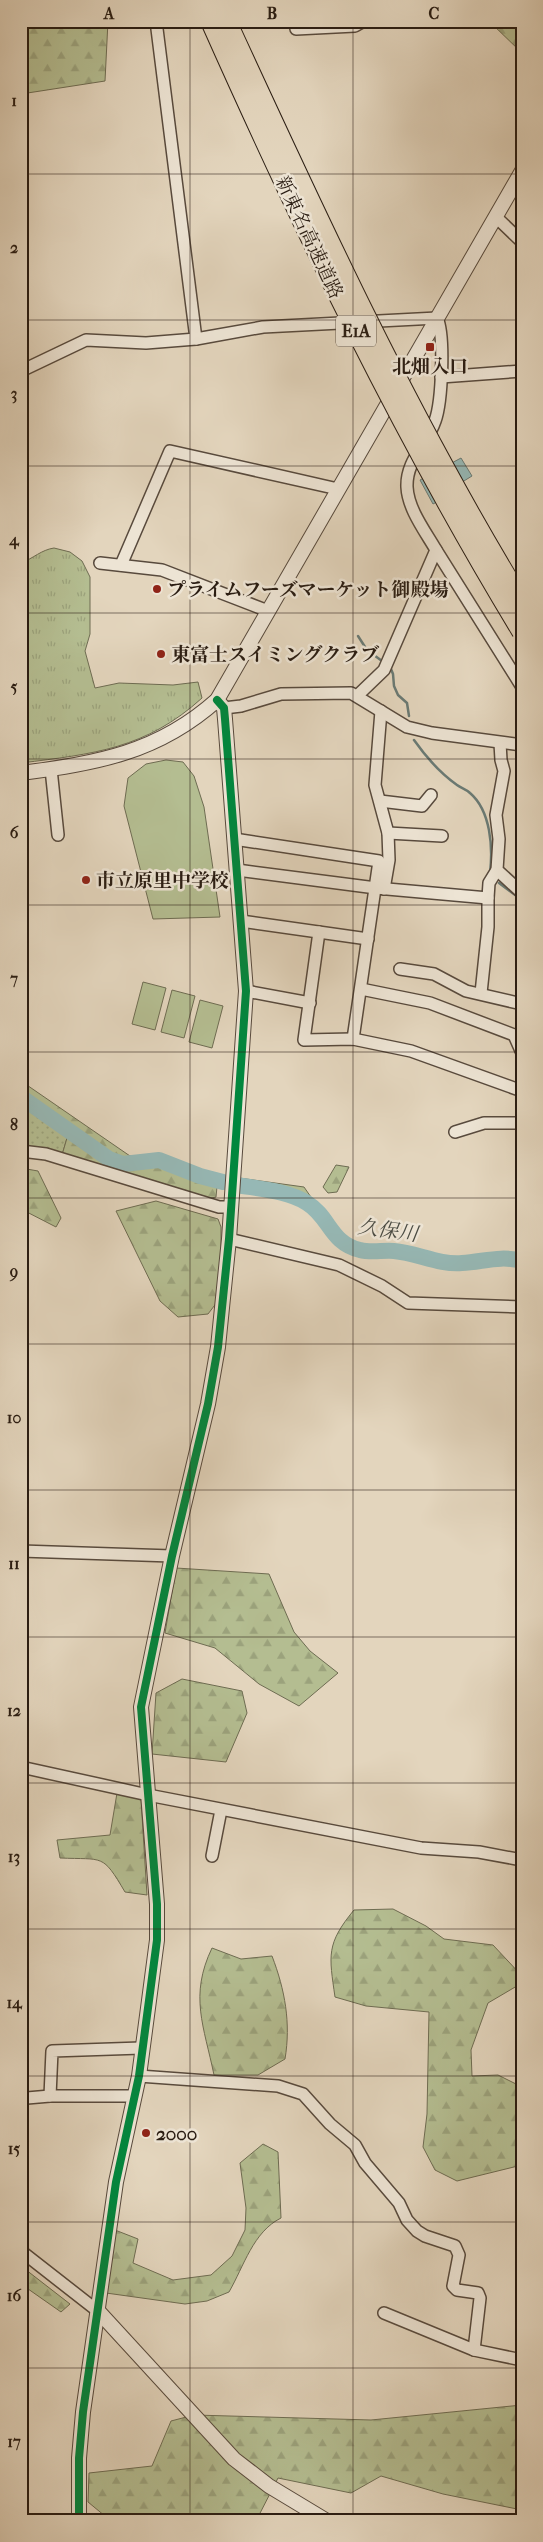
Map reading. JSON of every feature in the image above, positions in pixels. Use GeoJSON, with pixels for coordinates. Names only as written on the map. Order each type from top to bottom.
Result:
{"type":"FeatureCollection","features":[{"type":"Feature","properties":{"kind":"highway","name":"新東名高速道路"},"geometry":{"type":"LineString","coordinates":[[211,21],[302,219],[376,373],[426,467],[522,630]]}},
{"type":"Feature","properties":{"kind":"highway","name":"新東名高速道路"},"geometry":{"type":"LineString","coordinates":[[226,21],[332,248],[389,364],[439,460],[522,603]]}},
{"type":"Feature","properties":{"kind":"street"},"geometry":{"type":"LineString","coordinates":[[156,21],[196,340]]}},
{"type":"Feature","properties":{"kind":"street"},"geometry":{"type":"LineString","coordinates":[[296,29],[355,26],[364,21]]}},
{"type":"Feature","properties":{"kind":"street"},"geometry":{"type":"LineString","coordinates":[[79,2521],[79,2458],[116,2182],[139,2076],[141,2048],[157,1940],[158,1904],[141,1707],[172,1556],[208,1404],[218,1347],[230,1239],[246,992],[237,870],[220,704],[268,612],[338,489],[520,178]]}},
{"type":"Feature","properties":{"kind":"street"},"geometry":{"type":"LineString","coordinates":[[496,217],[522,242]]}},
{"type":"Feature","properties":{"kind":"street"},"geometry":{"type":"LineString","coordinates":[[21,371],[86,340],[146,343],[196,340],[263,327],[437,318]]}},
{"type":"Feature","properties":{"kind":"street"},"geometry":{"type":"LineString","coordinates":[[437,318],[441,326],[441,377],[436,420],[412,461],[408,477],[408,497],[436,550],[522,687]]}},
{"type":"Feature","properties":{"kind":"street"},"geometry":{"type":"LineString","coordinates":[[441,377],[522,372]]}},
{"type":"Feature","properties":{"kind":"street"},"geometry":{"type":"LineString","coordinates":[[122,565],[170,451],[338,489]]}},
{"type":"Feature","properties":{"kind":"street"},"geometry":{"type":"LineString","coordinates":[[358,695],[384,670],[436,550]]}},
{"type":"Feature","properties":{"kind":"street"},"geometry":{"type":"LineString","coordinates":[[100,563],[162,570],[268,612]]}},
{"type":"Feature","properties":{"kind":"street"},"geometry":{"type":"LineString","coordinates":[[21,773],[106,760],[164,738],[220,704],[241,706],[281,694],[351,693],[358,695],[407,727],[419,731],[522,745]]}},
{"type":"Feature","properties":{"kind":"street"},"geometry":{"type":"LineString","coordinates":[[353,1039],[368,940],[389,860],[388,833],[375,785],[381,711]]}},
{"type":"Feature","properties":{"kind":"street"},"geometry":{"type":"LineString","coordinates":[[481,993],[488,927],[489,883],[497,870],[499,839],[496,815],[504,771],[500,743]]}},
{"type":"Feature","properties":{"kind":"street"},"geometry":{"type":"LineString","coordinates":[[51,769],[58,834]]}},
{"type":"Feature","properties":{"kind":"street"},"geometry":{"type":"LineString","coordinates":[[380,801],[422,806],[430,794]]}},
{"type":"Feature","properties":{"kind":"street"},"geometry":{"type":"LineString","coordinates":[[388,833],[442,836]]}},
{"type":"Feature","properties":{"kind":"street"},"geometry":{"type":"LineString","coordinates":[[234,839],[379,861],[380,889]]}},
{"type":"Feature","properties":{"kind":"street"},"geometry":{"type":"LineString","coordinates":[[237,870],[380,889],[488,898]]}},
{"type":"Feature","properties":{"kind":"street"},"geometry":{"type":"LineString","coordinates":[[497,870],[522,893]]}},
{"type":"Feature","properties":{"kind":"street"},"geometry":{"type":"LineString","coordinates":[[241,921],[368,940]]}},
{"type":"Feature","properties":{"kind":"street"},"geometry":{"type":"LineString","coordinates":[[319,932],[304,1040],[353,1039],[410,1051],[522,1091]]}},
{"type":"Feature","properties":{"kind":"street"},"geometry":{"type":"LineString","coordinates":[[400,968],[434,974],[466,991],[522,1004]]}},
{"type":"Feature","properties":{"kind":"street"},"geometry":{"type":"LineString","coordinates":[[361,989],[430,1003],[518,1036],[522,1053]]}},
{"type":"Feature","properties":{"kind":"street"},"geometry":{"type":"LineString","coordinates":[[246,992],[310,1003]]}},
{"type":"Feature","properties":{"kind":"street"},"geometry":{"type":"LineString","coordinates":[[455,1132],[484,1123],[522,1123]]}},
{"type":"Feature","properties":{"kind":"street"},"geometry":{"type":"LineString","coordinates":[[21,1151],[46,1154],[219,1207],[231,1207]]}},
{"type":"Feature","properties":{"kind":"street"},"geometry":{"type":"LineString","coordinates":[[230,1239],[339,1265],[364,1276],[408,1303],[522,1307]]}},
{"type":"Feature","properties":{"kind":"street"},"geometry":{"type":"LineString","coordinates":[[21,1552],[172,1556]]}},
{"type":"Feature","properties":{"kind":"street"},"geometry":{"type":"LineString","coordinates":[[21,1766],[221,1810],[421,1848],[479,1852],[522,1860]]}},
{"type":"Feature","properties":{"kind":"street"},"geometry":{"type":"LineString","coordinates":[[212,1856],[221,1810]]}},
{"type":"Feature","properties":{"kind":"street"},"geometry":{"type":"LineString","coordinates":[[50,2096],[52,2051],[141,2048]]}},
{"type":"Feature","properties":{"kind":"street"},"geometry":{"type":"LineString","coordinates":[[139,2076],[278,2086],[303,2094],[330,2124],[355,2145],[365,2163],[399,2203],[408,2220],[417,2231],[425,2236],[455,2246],[459,2255],[453,2286],[457,2290],[478,2293],[480,2298],[474,2350]]}},
{"type":"Feature","properties":{"kind":"street"},"geometry":{"type":"LineString","coordinates":[[27,2098],[50,2096],[135,2096]]}},
{"type":"Feature","properties":{"kind":"street"},"geometry":{"type":"LineString","coordinates":[[21,2251],[99,2312],[234,2459],[257,2477],[327,2521]]}},
{"type":"Feature","properties":{"kind":"street"},"geometry":{"type":"LineString","coordinates":[[384,2313],[474,2350],[522,2360]]}},
{"type":"Feature","properties":{"kind":"green space"},"geometry":{"type":"Polygon","coordinates":[[[21,21],[108,21],[105,81],[21,94],[21,21]]]}},
{"type":"Feature","properties":{"kind":"green space"},"geometry":{"type":"Polygon","coordinates":[[[390,21],[522,21],[522,53],[491,23],[436,26],[391,25],[390,21]]]}},
{"type":"Feature","properties":{"kind":"green space"},"geometry":{"type":"Polygon","coordinates":[[[54,548],[70,552],[82,561],[90,577],[90,634],[85,651],[95,688],[119,683],[173,685],[198,682],[202,698],[181,715],[139,739],[95,752],[21,763],[21,563],[45,550],[54,548]]]}},
{"type":"Feature","properties":{"kind":"green space"},"geometry":{"type":"Polygon","coordinates":[[[166,760],[183,762],[194,776],[204,807],[220,917],[153,919],[124,806],[128,778],[146,764],[166,760]]]}},
{"type":"Feature","properties":{"kind":"green space"},"geometry":{"type":"Polygon","coordinates":[[[143,982],[166,988],[155,1030],[132,1024],[143,982]]]}},
{"type":"Feature","properties":{"kind":"green space"},"geometry":{"type":"Polygon","coordinates":[[[172,990],[195,996],[184,1038],[161,1032],[172,990]]]}},
{"type":"Feature","properties":{"kind":"green space"},"geometry":{"type":"Polygon","coordinates":[[[200,1000],[223,1006],[212,1048],[189,1042],[200,1000]]]}},
{"type":"Feature","properties":{"kind":"green space"},"geometry":{"type":"Polygon","coordinates":[[[21,1081],[130,1156],[161,1157],[218,1176],[216,1197],[207,1199],[62,1155],[67,1138],[21,1102],[21,1081]]]}},
{"type":"Feature","properties":{"kind":"green space"},"geometry":{"type":"Polygon","coordinates":[[[21,1102],[67,1138],[62,1155],[21,1147],[21,1102]]]}},
{"type":"Feature","properties":{"kind":"green space"},"geometry":{"type":"Polygon","coordinates":[[[336,1165],[349,1167],[337,1192],[328,1193],[323,1187],[336,1165]]]}},
{"type":"Feature","properties":{"kind":"green space"},"geometry":{"type":"Polygon","coordinates":[[[21,1168],[38,1171],[61,1218],[56,1227],[21,1209],[21,1168]]]}},
{"type":"Feature","properties":{"kind":"green space"},"geometry":{"type":"Polygon","coordinates":[[[239,1178],[304,1187],[315,1203],[239,1188],[239,1178]]]}},
{"type":"Feature","properties":{"kind":"green space"},"geometry":{"type":"Polygon","coordinates":[[[156,1201],[218,1219],[221,1227],[221,1297],[208,1314],[178,1317],[160,1301],[116,1211],[156,1201]]]}},
{"type":"Feature","properties":{"kind":"green space"},"geometry":{"type":"Polygon","coordinates":[[[176,1568],[269,1574],[294,1632],[310,1651],[338,1673],[299,1706],[259,1684],[215,1648],[165,1633],[176,1568]]]}},
{"type":"Feature","properties":{"kind":"green space"},"geometry":{"type":"Polygon","coordinates":[[[182,1679],[242,1691],[247,1713],[226,1762],[152,1754],[156,1693],[182,1679]]]}},
{"type":"Feature","properties":{"kind":"green space"},"geometry":{"type":"Polygon","coordinates":[[[117,1793],[141,1799],[147,1895],[125,1892],[111,1871],[100,1861],[94,1859],[60,1858],[57,1840],[110,1835],[117,1793]]]}},
{"type":"Feature","properties":{"kind":"green space"},"geometry":{"type":"Polygon","coordinates":[[[393,1909],[426,1926],[444,1939],[493,1945],[522,1976],[522,1983],[488,2003],[471,2050],[472,2076],[498,2075],[522,2087],[522,2165],[457,2181],[435,2170],[423,2147],[427,2114],[429,2012],[366,2006],[335,1997],[331,1960],[334,1941],[338,1932],[354,1910],[393,1909]]]}},
{"type":"Feature","properties":{"kind":"green space"},"geometry":{"type":"Polygon","coordinates":[[[212,1948],[241,1959],[272,1956],[286,2007],[287,2046],[285,2059],[258,2075],[214,2075],[203,2026],[200,1996],[205,1965],[212,1948]]]}},
{"type":"Feature","properties":{"kind":"green space"},"geometry":{"type":"Polygon","coordinates":[[[263,2144],[278,2152],[281,2218],[271,2224],[256,2241],[229,2292],[207,2301],[185,2304],[106,2293],[115,2230],[138,2239],[133,2263],[173,2280],[211,2275],[232,2256],[245,2230],[246,2208],[240,2163],[263,2144]]]}},
{"type":"Feature","properties":{"kind":"green space"},"geometry":{"type":"Polygon","coordinates":[[[21,2266],[70,2304],[61,2312],[21,2284],[21,2266]]]}},
{"type":"Feature","properties":{"kind":"green space"},"geometry":{"type":"Polygon","coordinates":[[[522,2405],[522,2510],[443,2494],[381,2476],[351,2493],[278,2478],[256,2521],[111,2521],[88,2502],[89,2473],[152,2466],[171,2421],[194,2415],[371,2420],[522,2405]]]}},
{"type":"Feature","properties":{"kind":"water"},"geometry":{"type":"Polygon","coordinates":[[[461,458],[472,476],[459,484],[461,489],[433,504],[420,480],[461,458]]]}},
{"type":"Feature","properties":{"kind":"waterway"},"geometry":{"type":"LineString","coordinates":[[358,636],[367,650],[382,661]]}},
{"type":"Feature","properties":{"kind":"waterway"},"geometry":{"type":"LineString","coordinates":[[391,669],[394,686],[398,695],[407,703],[409,716]]}},
{"type":"Feature","properties":{"kind":"waterway"},"geometry":{"type":"LineString","coordinates":[[414,740],[439,770],[457,785],[467,790],[477,801],[486,820],[491,841],[490,873]]}},
{"type":"Feature","properties":{"kind":"waterway"},"geometry":{"type":"LineString","coordinates":[[499,883],[522,900]]}},
{"type":"Feature","properties":{"kind":"waterway","name":"久保川"},"geometry":{"type":"LineString","coordinates":[[21,1097],[109,1159],[123,1164],[159,1160],[200,1176],[223,1182]]}},
{"type":"Feature","properties":{"kind":"waterway","name":"久保川"},"geometry":{"type":"LineString","coordinates":[[237,1185],[274,1191],[307,1203],[321,1215],[342,1242],[360,1250],[403,1252],[436,1261],[453,1263],[499,1259],[522,1261]]}},
{"type":"Feature","properties":{"kind":"cycle path"},"geometry":{"type":"LineString","coordinates":[[79,2521],[79,2458],[83,2412],[116,2182],[139,2076],[157,1940],[157,1904],[141,1707],[172,1556],[208,1404],[218,1347],[229,1239],[246,991],[224,708],[217,700]]}},
{"type":"Feature","properties":{"kind":"place","name":"北畑入口"},"geometry":{"type":"Point","coordinates":[430,347]}},
{"type":"Feature","properties":{"kind":"place","name":"プライムフーズマーケット御殿場"},"geometry":{"type":"Point","coordinates":[157,589]}},
{"type":"Feature","properties":{"kind":"place","name":"東富士スイミングクラブ"},"geometry":{"type":"Point","coordinates":[161,654]}},
{"type":"Feature","properties":{"kind":"place","name":"市立原里中学校"},"geometry":{"type":"Point","coordinates":[86,880]}},
{"type":"Feature","properties":{"kind":"place","name":"2000"},"geometry":{"type":"Point","coordinates":[146,2133]}}]}
